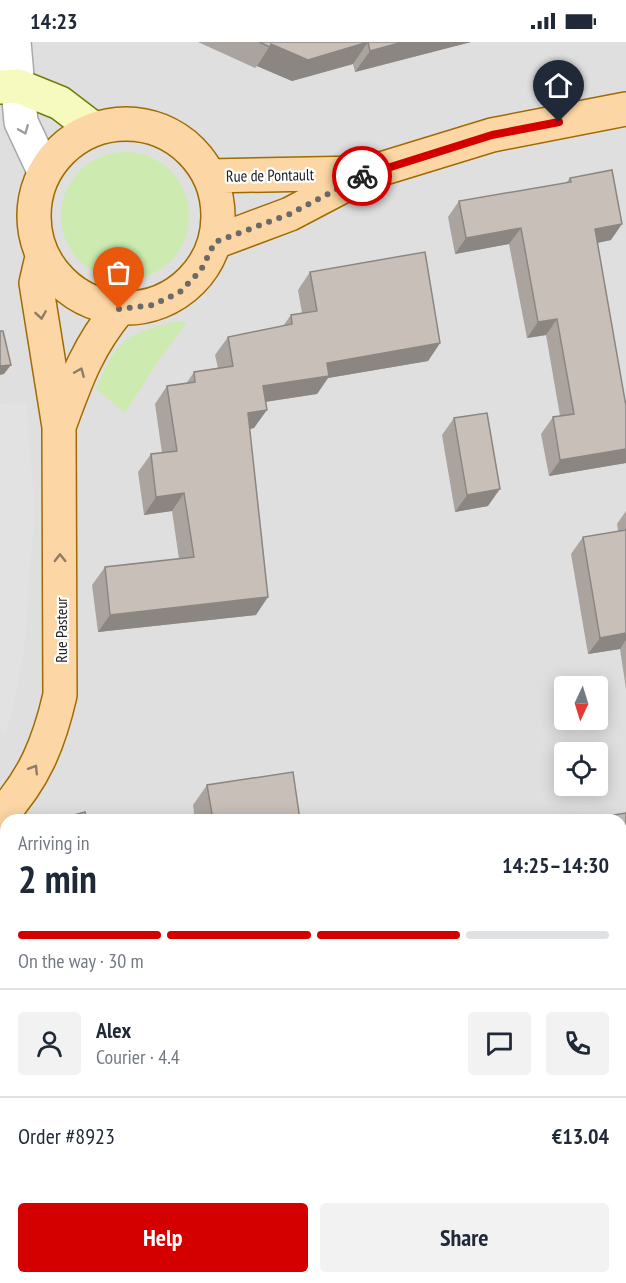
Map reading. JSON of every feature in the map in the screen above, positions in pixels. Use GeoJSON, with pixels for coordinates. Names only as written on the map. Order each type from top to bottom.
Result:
{"type":"FeatureCollection","features":[{"type":"Feature","properties":{"kind":"main road"},"geometry":{"type":"LineString","coordinates":[[9,86],[60,103],[94,129]]}},
{"type":"Feature","properties":{"kind":"main road","name":"Rue de Pontault"},"geometry":{"type":"LineString","coordinates":[[215,242],[290,214],[368,173],[492,135],[626,109]]}},
{"type":"Feature","properties":{"kind":"main road"},"geometry":{"type":"LineString","coordinates":[[121,124],[147,126],[173,136],[194,153],[209,176],[216,197],[218,220],[215,242],[201,270],[180,292],[153,305],[119,309],[98,304],[75,294],[56,278],[42,257],[34,228],[34,199],[44,171],[58,153],[75,139],[94,129],[121,124]]}},
{"type":"Feature","properties":{"kind":"main road","name":"Rue de Pontault"},"geometry":{"type":"LineString","coordinates":[[209,176],[368,173]]}},
{"type":"Feature","properties":{"kind":"main road","name":"Rue Pasteur"},"geometry":{"type":"LineString","coordinates":[[2,814],[38,764],[52,729],[60,695],[59,427],[36,283],[42,257]]}},
{"type":"Feature","properties":{"kind":"main road","name":"Rue Pasteur"},"geometry":{"type":"LineString","coordinates":[[59,427],[87,354],[119,309]]}},
{"type":"Feature","properties":{"kind":"street"},"geometry":{"type":"LineString","coordinates":[[14,42],[9,86],[21,122],[44,171]]}},
{"type":"Feature","properties":{"kind":"shaded area"},"geometry":{"type":"Polygon","coordinates":[[[0,42],[626,42],[626,814],[0,814],[0,42]]]}},
{"type":"Feature","properties":{"kind":"shaded area"},"geometry":{"type":"Polygon","coordinates":[[[26,403],[34,499],[33,531],[24,651],[12,713],[5,732],[0,730],[0,404],[26,403]]]}},
{"type":"Feature","properties":{"kind":"green space"},"geometry":{"type":"Polygon","coordinates":[[[125,152],[150,157],[170,171],[184,191],[189,216],[184,241],[170,261],[150,275],[125,280],[100,275],[80,261],[66,241],[61,216],[66,191],[80,171],[100,157],[125,152]]]}},
{"type":"Feature","properties":{"kind":"green space"},"geometry":{"type":"Polygon","coordinates":[[[179,321],[187,323],[159,360],[125,413],[96,389],[110,359],[125,341],[146,330],[179,321]]]}},
{"type":"Feature","properties":{"kind":"building"},"geometry":{"type":"Polygon","coordinates":[[[259,42],[368,42],[308,60],[271,44],[270,47],[259,42]]]}},
{"type":"Feature","properties":{"kind":"building"},"geometry":{"type":"Polygon","coordinates":[[[368,42],[403,42],[370,51],[368,42]]]}},
{"type":"Feature","properties":{"kind":"building"},"geometry":{"type":"Polygon","coordinates":[[[612,170],[622,224],[595,229],[626,406],[626,449],[560,460],[553,417],[574,414],[557,319],[538,322],[521,228],[466,238],[459,201],[571,182],[570,178],[612,170]]]}},
{"type":"Feature","properties":{"kind":"building"},"geometry":{"type":"Polygon","coordinates":[[[425,252],[440,343],[327,363],[329,376],[263,386],[267,410],[248,413],[268,597],[110,615],[105,567],[194,557],[184,493],[156,497],[151,454],[177,451],[167,386],[195,382],[194,372],[233,366],[228,337],[292,324],[291,315],[317,311],[310,272],[425,252]]]}},
{"type":"Feature","properties":{"kind":"building"},"geometry":{"type":"Polygon","coordinates":[[[0,331],[3,331],[11,365],[0,366],[0,331]]]}},
{"type":"Feature","properties":{"kind":"building"},"geometry":{"type":"Polygon","coordinates":[[[487,413],[500,489],[467,495],[454,418],[487,413]]]}},
{"type":"Feature","properties":{"kind":"building"},"geometry":{"type":"Polygon","coordinates":[[[626,530],[626,633],[600,638],[583,537],[626,530]]]}},
{"type":"Feature","properties":{"kind":"building"},"geometry":{"type":"Polygon","coordinates":[[[293,772],[299,814],[212,814],[207,785],[293,772]]]}},
{"type":"Feature","properties":{"kind":"way so far"},"geometry":{"type":"LineString","coordinates":[[119,309],[153,305],[180,292],[201,270],[215,242],[290,214],[362,176]]}},
{"type":"Feature","properties":{"kind":"route"},"geometry":{"type":"LineString","coordinates":[[362,176],[492,135],[559,122]]}}]}
